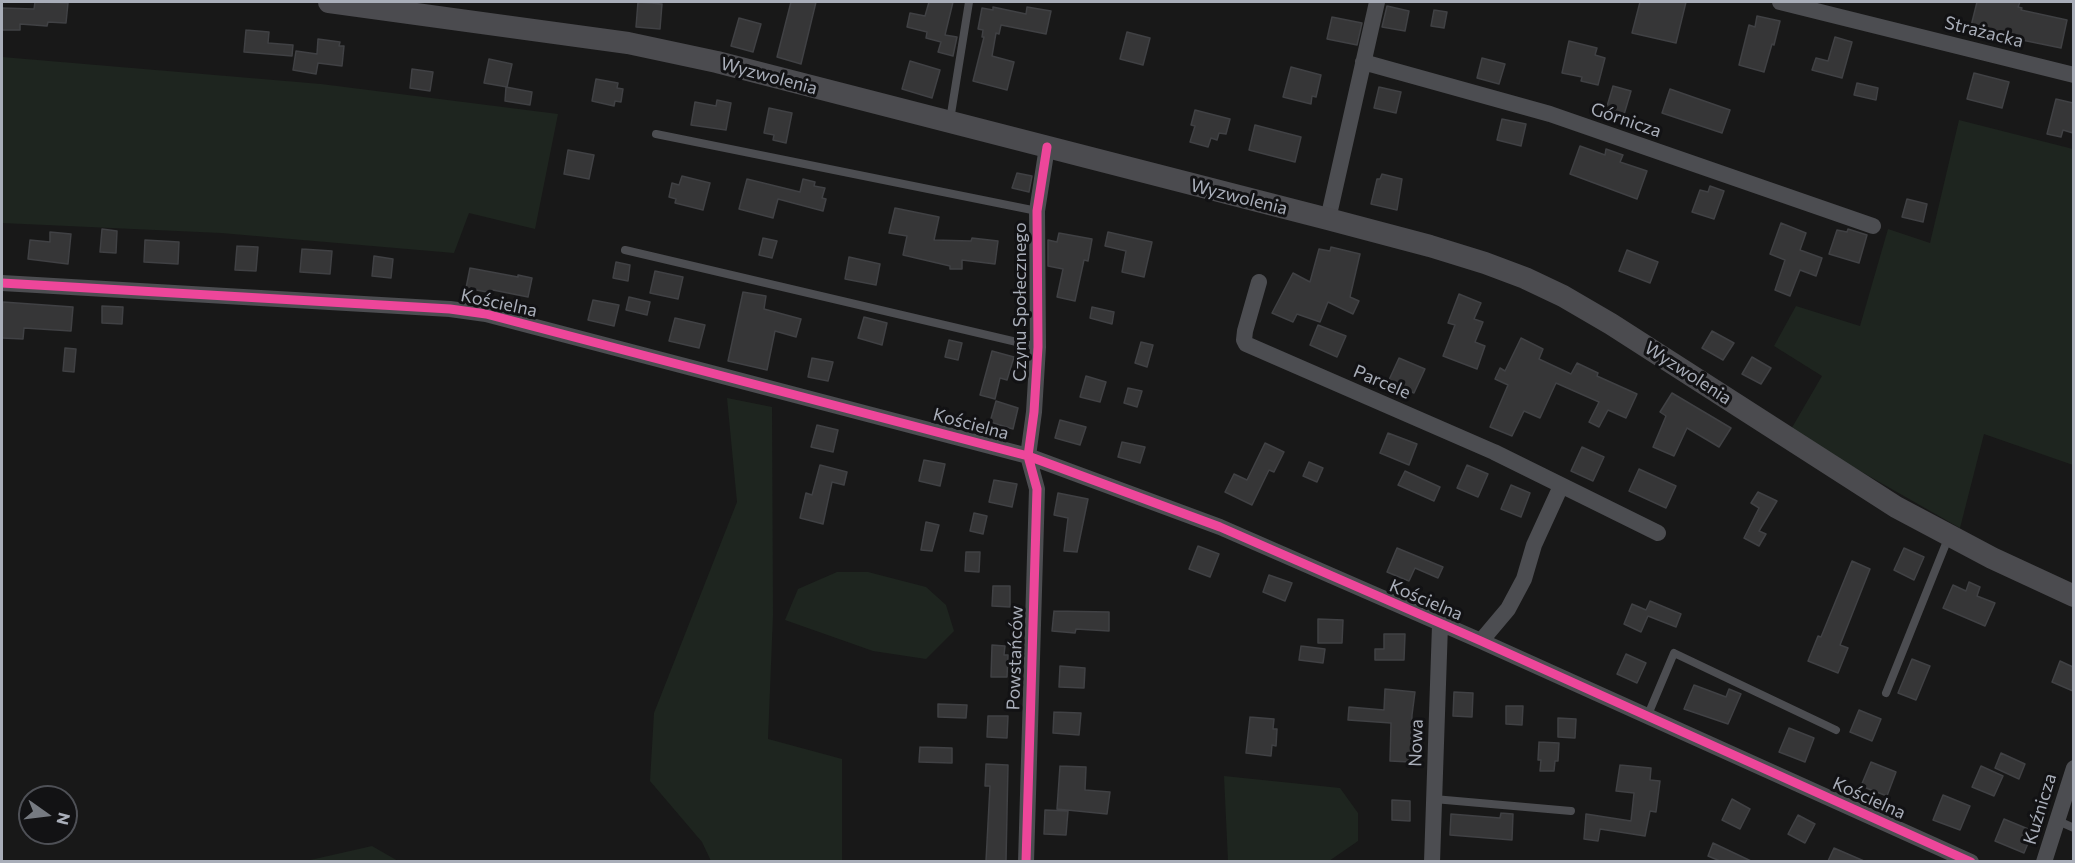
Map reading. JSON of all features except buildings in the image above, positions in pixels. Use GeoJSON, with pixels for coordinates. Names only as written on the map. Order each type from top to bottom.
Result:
{"type":"FeatureCollection","features":[{"type":"Feature","properties":{"kind":"main road","name":"Wyzwolenia"},"geometry":{"type":"LineString","coordinates":[[329,2],[628,43],[717,62],[1328,219],[1485,263],[1563,296],[1611,324],[1896,507],[1949,536],[2073,596]]}},
{"type":"Feature","properties":{"kind":"street"},"geometry":{"type":"LineString","coordinates":[[1328,219],[1377,2]]}},
{"type":"Feature","properties":{"kind":"street","name":"Strażacka"},"geometry":{"type":"LineString","coordinates":[[1780,2],[2073,75]]}},
{"type":"Feature","properties":{"kind":"street","name":"Górnicza"},"geometry":{"type":"LineString","coordinates":[[1363,62],[1550,114],[1873,226]]}},
{"type":"Feature","properties":{"kind":"street","name":"Czynu Społecznego"},"geometry":{"type":"LineString","coordinates":[[1028,456],[1034,411],[1038,347],[1037,211],[1047,147]]}},
{"type":"Feature","properties":{"kind":"street","name":"Parcele"},"geometry":{"type":"LineString","coordinates":[[1259,282],[1245,331],[1246,344],[1494,452],[1658,533]]}},
{"type":"Feature","properties":{"kind":"street","name":"Kościelna"},"geometry":{"type":"LineString","coordinates":[[2,283],[450,309],[486,314],[1028,456],[1220,527],[1966,860]]}},
{"type":"Feature","properties":{"kind":"street","name":"Powstańców"},"geometry":{"type":"LineString","coordinates":[[1026,861],[1037,489],[1028,456]]}},
{"type":"Feature","properties":{"kind":"street"},"geometry":{"type":"LineString","coordinates":[[1481,642],[1508,609],[1524,579],[1534,544],[1561,486]]}},
{"type":"Feature","properties":{"kind":"street","name":"Nowa"},"geometry":{"type":"LineString","coordinates":[[1432,861],[1440,625]]}},
{"type":"Feature","properties":{"kind":"street","name":"Kuźnicza"},"geometry":{"type":"LineString","coordinates":[[2044,861],[2073,768]]}},
{"type":"Feature","properties":{"kind":"lane"},"geometry":{"type":"LineString","coordinates":[[949,123],[969,2]]}},
{"type":"Feature","properties":{"kind":"lane"},"geometry":{"type":"LineString","coordinates":[[656,134],[1037,211]]}},
{"type":"Feature","properties":{"kind":"lane"},"geometry":{"type":"LineString","coordinates":[[625,250],[1038,347]]}},
{"type":"Feature","properties":{"kind":"lane"},"geometry":{"type":"LineString","coordinates":[[1886,693],[1949,536]]}},
{"type":"Feature","properties":{"kind":"lane"},"geometry":{"type":"LineString","coordinates":[[1647,717],[1674,653],[1836,730]]}},
{"type":"Feature","properties":{"kind":"lane"},"geometry":{"type":"LineString","coordinates":[[1434,799],[1571,811]]}},
{"type":"Feature","properties":{"kind":"lane"},"geometry":{"type":"LineString","coordinates":[[2056,820],[2073,828]]}},
{"type":"Feature","properties":{"kind":"shaded area"},"geometry":{"type":"Polygon","coordinates":[[[2,57],[321,84],[558,114],[535,229],[469,213],[454,253],[221,233],[2,223],[2,57]]]}},
{"type":"Feature","properties":{"kind":"shaded area"},"geometry":{"type":"Polygon","coordinates":[[[1959,120],[2073,149],[2073,465],[1984,434],[1960,528],[1790,431],[1822,376],[1774,346],[1796,306],[1860,326],[1888,229],[1930,243],[1959,120]]]}},
{"type":"Feature","properties":{"kind":"shaded area"},"geometry":{"type":"Polygon","coordinates":[[[727,398],[772,407],[773,615],[768,739],[842,759],[842,861],[711,861],[702,842],[650,781],[654,713],[737,502],[727,398]]]}},
{"type":"Feature","properties":{"kind":"shaded area"},"geometry":{"type":"Polygon","coordinates":[[[837,572],[868,572],[926,587],[946,605],[954,631],[926,659],[873,651],[785,620],[798,589],[837,572]]]}},
{"type":"Feature","properties":{"kind":"shaded area"},"geometry":{"type":"Polygon","coordinates":[[[1224,776],[1340,788],[1358,813],[1358,841],[1329,861],[1228,861],[1224,776]]]}},
{"type":"Feature","properties":{"kind":"shaded area"},"geometry":{"type":"Polygon","coordinates":[[[372,846],[398,861],[306,861],[372,846]]]}},
{"type":"Feature","properties":{"kind":"cycle path"},"geometry":{"type":"LineString","coordinates":[[1026,862],[1037,489],[1028,456],[1034,412],[1038,347],[1037,211],[1047,147]]}},
{"type":"Feature","properties":{"kind":"cycle path"},"geometry":{"type":"LineString","coordinates":[[2,283],[450,309],[486,314],[1028,456],[1220,527],[1481,641],[1971,862]]}}]}
